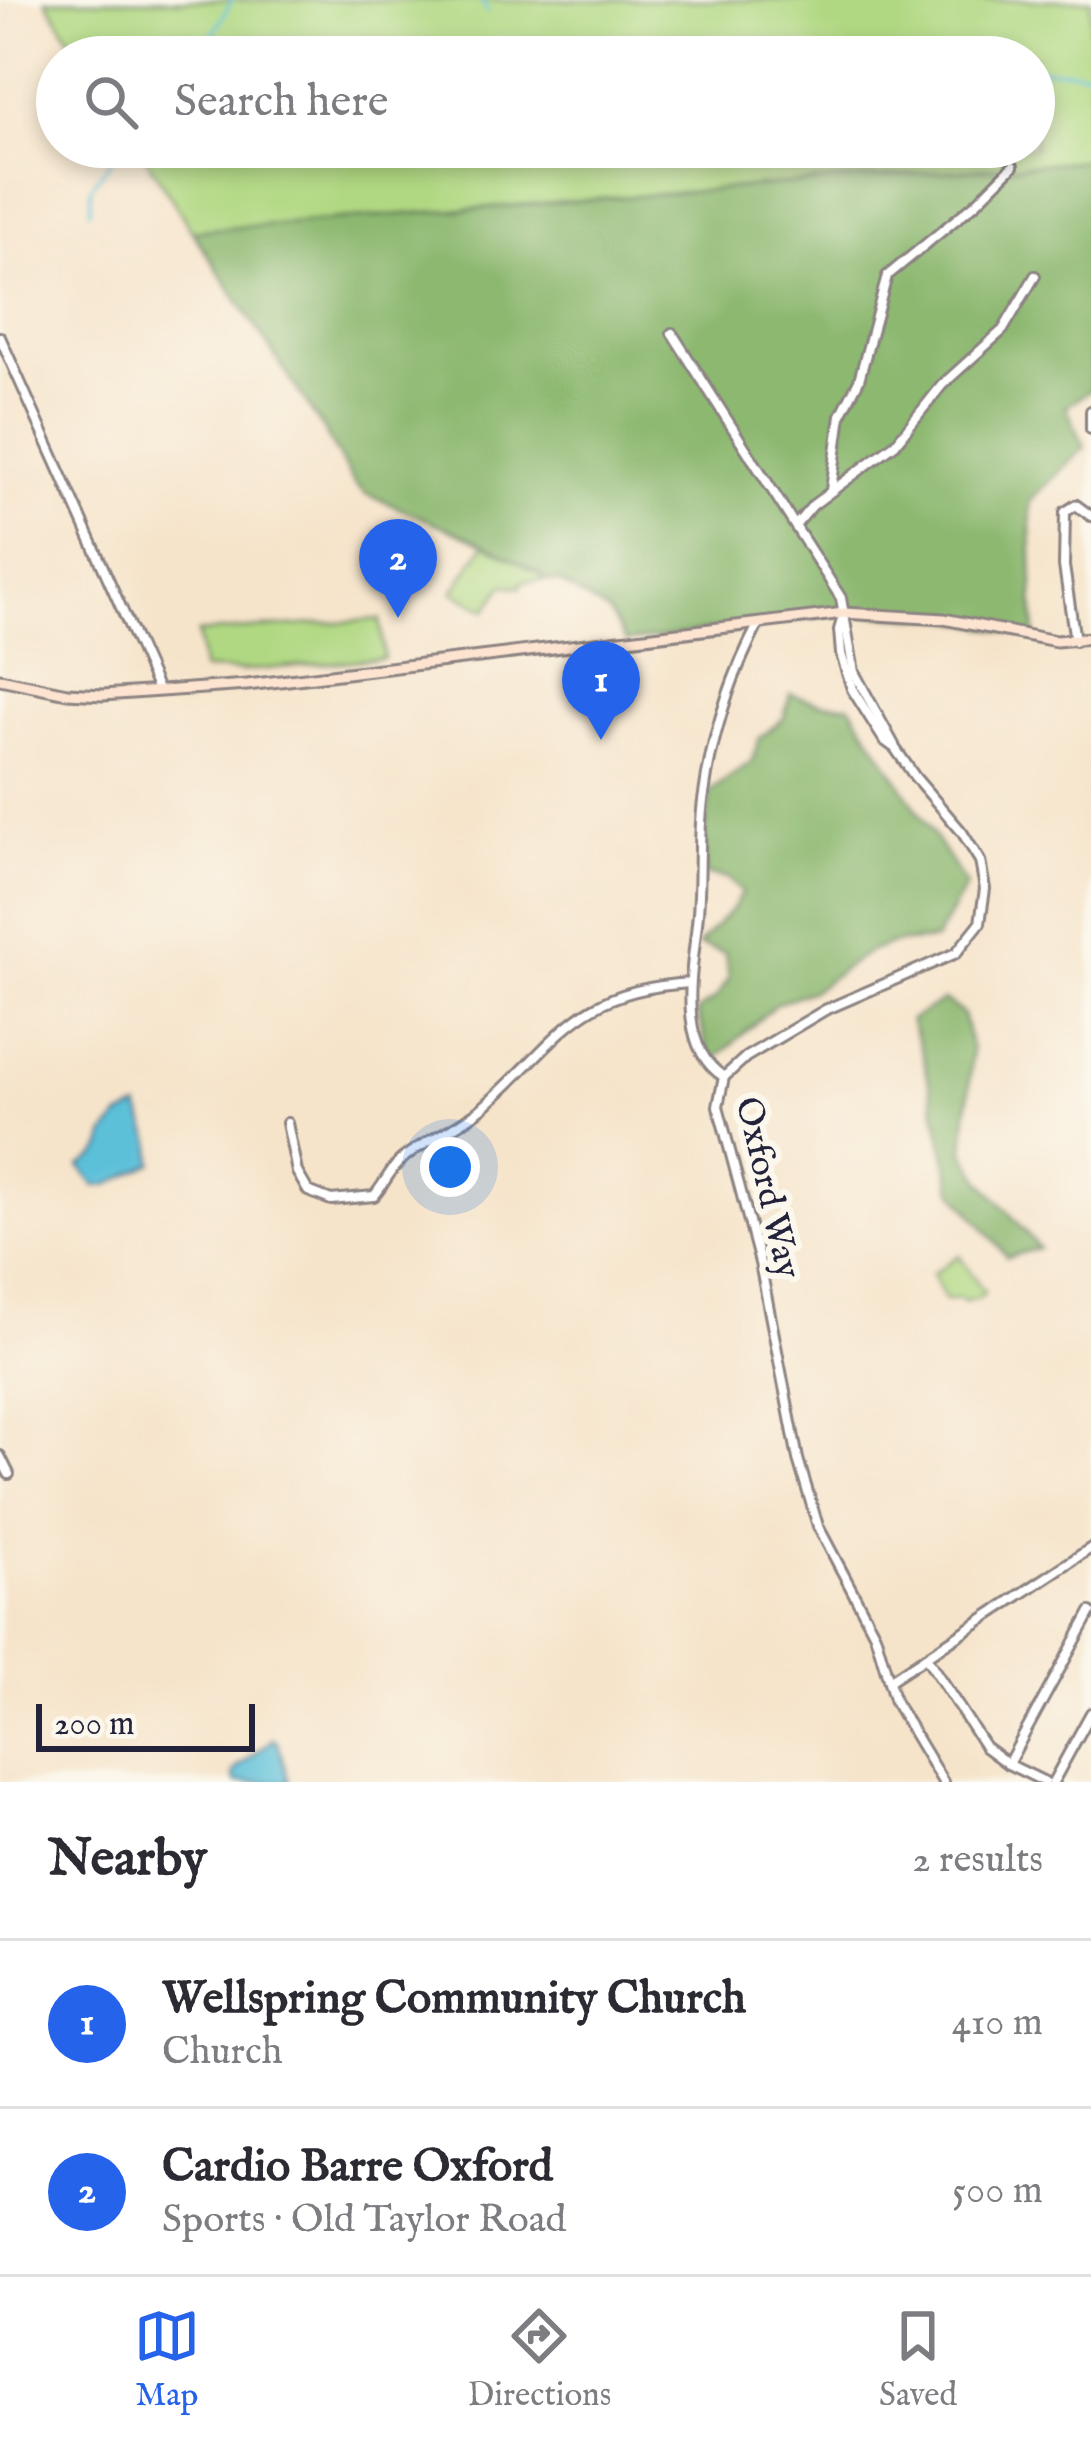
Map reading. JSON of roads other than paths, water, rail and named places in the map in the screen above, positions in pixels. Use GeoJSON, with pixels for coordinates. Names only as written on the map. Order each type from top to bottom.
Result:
{"type":"FeatureCollection","features":[{"type":"Feature","properties":{"kind":"street"},"geometry":{"type":"LineString","coordinates":[[831,490],[841,415],[859,380],[887,276],[1011,168]]}},
{"type":"Feature","properties":{"kind":"street"},"geometry":{"type":"LineString","coordinates":[[795,526],[831,490],[881,457],[943,385],[1003,330],[1035,276]]}},
{"type":"Feature","properties":{"kind":"street","name":"Oxford Way"},"geometry":{"type":"LineString","coordinates":[[672,333],[841,598],[854,672],[892,734],[895,748],[974,848],[985,889],[980,923],[956,953],[824,1010],[746,1057],[719,1086],[718,1106],[760,1264],[798,1459],[818,1526],[875,1634],[904,1720],[943,1782]]}},
{"type":"Feature","properties":{"kind":"street"},"geometry":{"type":"LineString","coordinates":[[0,337],[158,690]]}},
{"type":"Feature","properties":{"kind":"street"},"geometry":{"type":"LineString","coordinates":[[1091,411],[1091,429]]}},
{"type":"Feature","properties":{"kind":"street"},"geometry":{"type":"LineString","coordinates":[[1075,640],[1064,566],[1065,512],[1076,505],[1091,516]]}},
{"type":"Feature","properties":{"kind":"street"},"geometry":{"type":"LineString","coordinates":[[0,679],[67,693],[247,685],[844,614],[944,619],[1024,636],[1091,638]]}},
{"type":"Feature","properties":{"kind":"street"},"geometry":{"type":"LineString","coordinates":[[724,1078],[704,1061],[693,1023],[690,983],[703,801],[734,671],[758,625]]}},
{"type":"Feature","properties":{"kind":"street"},"geometry":{"type":"LineString","coordinates":[[287,1123],[297,1172],[308,1191],[331,1200],[374,1196],[398,1162],[452,1132],[582,1013],[617,994],[690,983]]}},
{"type":"Feature","properties":{"kind":"street"},"geometry":{"type":"LineString","coordinates":[[0,1456],[9,1474]]}},
{"type":"Feature","properties":{"kind":"street"},"geometry":{"type":"LineString","coordinates":[[889,1681],[1091,1548]]}},
{"type":"Feature","properties":{"kind":"street"},"geometry":{"type":"LineString","coordinates":[[1008,1764],[1091,1612]]}},
{"type":"Feature","properties":{"kind":"street"},"geometry":{"type":"LineString","coordinates":[[926,1657],[985,1747],[1008,1764],[1049,1782],[1091,1713]]}},
{"type":"Feature","properties":{"kind":"water"},"geometry":{"type":"Polygon","coordinates":[[[139,1108],[152,1142],[153,1163],[108,1185],[95,1186],[80,1166],[101,1150],[105,1135],[120,1117],[139,1108]]]}},
{"type":"Feature","properties":{"kind":"water"},"geometry":{"type":"Polygon","coordinates":[[[273,1739],[289,1782],[236,1782],[237,1768],[273,1739]]]}},
{"type":"Feature","properties":{"kind":"waterway"},"geometry":{"type":"LineString","coordinates":[[211,36],[232,0]]}},
{"type":"Feature","properties":{"kind":"waterway"},"geometry":{"type":"LineString","coordinates":[[481,0],[488,12]]}},
{"type":"Feature","properties":{"kind":"waterway"},"geometry":{"type":"LineString","coordinates":[[1055,70],[1091,72]]}},
{"type":"Feature","properties":{"kind":"waterway"},"geometry":{"type":"LineString","coordinates":[[90,211],[91,187],[105,168]]}},
{"type":"Feature","properties":{"kind":"place","name":"Cardio Barre Oxford"},"geometry":{"type":"Point","coordinates":[398,618]}},
{"type":"Feature","properties":{"kind":"place","name":"Wellspring Community Church"},"geometry":{"type":"Point","coordinates":[601,740]}}]}
